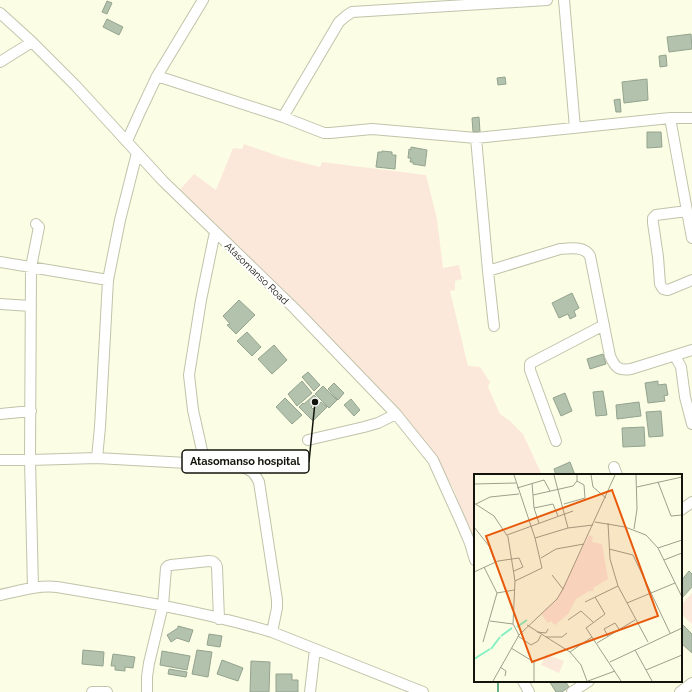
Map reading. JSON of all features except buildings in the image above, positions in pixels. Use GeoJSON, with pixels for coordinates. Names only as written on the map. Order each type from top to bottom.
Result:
{"type":"FeatureCollection","features":[{"type":"Feature","properties":{"kind":"street"},"geometry":{"type":"LineString","coordinates":[[127,141],[157,76],[204,0]]}},
{"type":"Feature","properties":{"kind":"street"},"geometry":{"type":"LineString","coordinates":[[283,117],[339,22],[352,12],[547,0]]}},
{"type":"Feature","properties":{"kind":"street"},"geometry":{"type":"LineString","coordinates":[[564,0],[575,128]]}},
{"type":"Feature","properties":{"kind":"street","name":"Atasomanso Road"},"geometry":{"type":"LineString","coordinates":[[0,13],[32,42],[75,85],[163,181],[295,309],[396,414],[433,460],[470,543],[474,557]]}},
{"type":"Feature","properties":{"kind":"street"},"geometry":{"type":"LineString","coordinates":[[0,62],[32,42]]}},
{"type":"Feature","properties":{"kind":"street"},"geometry":{"type":"LineString","coordinates":[[157,76],[283,117],[324,133],[372,129],[476,138],[670,118],[692,118]]}},
{"type":"Feature","properties":{"kind":"street"},"geometry":{"type":"LineString","coordinates":[[670,118],[692,238]]}},
{"type":"Feature","properties":{"kind":"street"},"geometry":{"type":"LineString","coordinates":[[476,138],[494,326]]}},
{"type":"Feature","properties":{"kind":"street"},"geometry":{"type":"LineString","coordinates":[[96,458],[100,427],[108,280],[120,220],[137,153]]}},
{"type":"Feature","properties":{"kind":"street"},"geometry":{"type":"LineString","coordinates":[[687,211],[656,216],[653,218],[653,223],[660,284],[663,289],[668,290],[692,280]]}},
{"type":"Feature","properties":{"kind":"street"},"geometry":{"type":"LineString","coordinates":[[33,588],[30,460],[31,267],[39,227],[36,224]]}},
{"type":"Feature","properties":{"kind":"street"},"geometry":{"type":"LineString","coordinates":[[204,464],[193,410],[189,375],[201,300],[215,232]]}},
{"type":"Feature","properties":{"kind":"street"},"geometry":{"type":"LineString","coordinates":[[488,271],[560,248],[584,250],[588,252],[590,256],[610,356],[618,368],[625,370],[631,369],[691,351]]}},
{"type":"Feature","properties":{"kind":"street"},"geometry":{"type":"LineString","coordinates":[[0,262],[108,280]]}},
{"type":"Feature","properties":{"kind":"street"},"geometry":{"type":"LineString","coordinates":[[0,304],[31,306]]}},
{"type":"Feature","properties":{"kind":"street"},"geometry":{"type":"LineString","coordinates":[[556,441],[530,370],[530,364],[604,325]]}},
{"type":"Feature","properties":{"kind":"street"},"geometry":{"type":"LineString","coordinates":[[681,367],[691,351]]}},
{"type":"Feature","properties":{"kind":"street"},"geometry":{"type":"LineString","coordinates":[[676,356],[681,367],[685,397],[692,424]]}},
{"type":"Feature","properties":{"kind":"street"},"geometry":{"type":"LineString","coordinates":[[0,414],[31,411]]}},
{"type":"Feature","properties":{"kind":"street"},"geometry":{"type":"LineString","coordinates":[[308,440],[378,423],[396,414]]}},
{"type":"Feature","properties":{"kind":"street"},"geometry":{"type":"LineString","coordinates":[[0,460],[96,458],[240,466],[250,470],[256,475],[259,482],[277,600],[277,608],[272,632]]}},
{"type":"Feature","properties":{"kind":"street"},"geometry":{"type":"LineString","coordinates":[[682,509],[692,502]]}},
{"type":"Feature","properties":{"kind":"street"},"geometry":{"type":"LineString","coordinates":[[147,692],[149,663],[163,605],[165,570],[168,566],[209,560],[216,563],[219,619]]}},
{"type":"Feature","properties":{"kind":"street"},"geometry":{"type":"LineString","coordinates":[[0,595],[47,586],[163,605],[272,632],[423,692]]}},
{"type":"Feature","properties":{"kind":"street"},"geometry":{"type":"LineString","coordinates":[[310,692],[315,649]]}},
{"type":"Feature","properties":{"kind":"street"},"geometry":{"type":"LineString","coordinates":[[524,682],[530,692]]}},
{"type":"Feature","properties":{"kind":"street"},"geometry":{"type":"LineString","coordinates":[[572,692],[587,682]]}},
{"type":"Feature","properties":{"kind":"street"},"geometry":{"type":"LineString","coordinates":[[680,692],[692,683]]}},
{"type":"Feature","properties":{"kind":"street"},"geometry":{"type":"LineString","coordinates":[[92,692],[108,692]]}},
{"type":"Feature","properties":{"kind":"shaded area"},"geometry":{"type":"Polygon","coordinates":[[[244,144],[281,157],[320,167],[322,162],[426,175],[437,219],[443,268],[459,265],[462,279],[455,281],[455,290],[450,291],[468,366],[480,367],[490,382],[488,387],[500,414],[510,421],[523,434],[542,474],[474,474],[474,546],[453,488],[434,457],[178,192],[194,174],[216,190],[233,148],[242,149],[244,144]]]}},
{"type":"Feature","properties":{"kind":"shaded area"},"geometry":{"type":"Polygon","coordinates":[[[692,593],[692,624],[682,615],[682,604],[692,593]]]}},
{"type":"Feature","properties":{"kind":"waterway"},"geometry":{"type":"LineString","coordinates":[[498,682],[498,692]]}},
{"type":"Feature","properties":{"kind":"place","name":"Atasomanso hospital"},"geometry":{"type":"Point","coordinates":[315,402]}}]}
